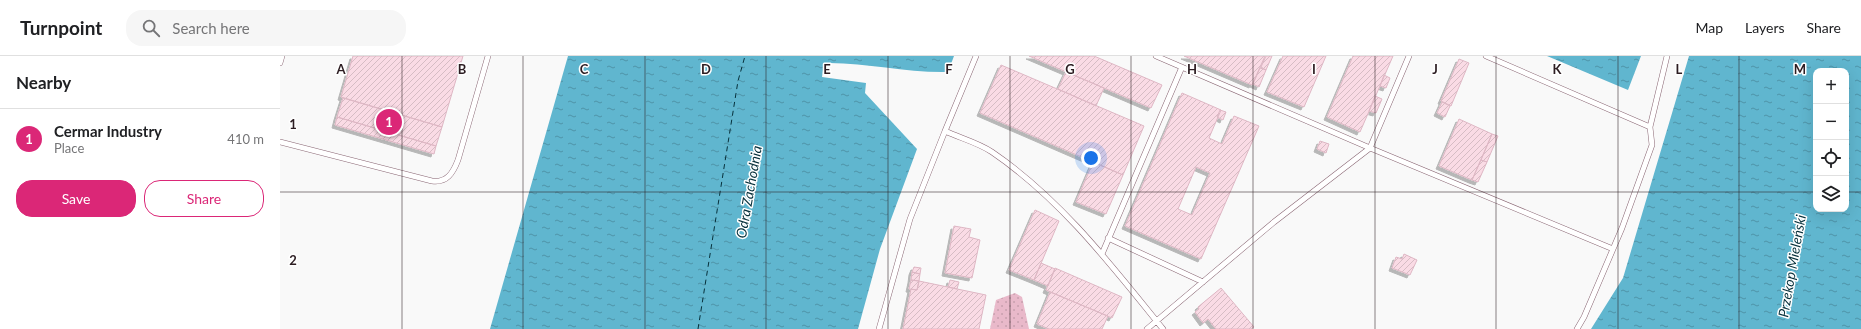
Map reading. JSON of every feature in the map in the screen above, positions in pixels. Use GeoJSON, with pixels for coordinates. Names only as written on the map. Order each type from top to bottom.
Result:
{"type":"FeatureCollection","features":[{"type":"Feature","properties":{"kind":"lane"},"geometry":{"type":"LineString","coordinates":[[280,63],[282,56]]}},
{"type":"Feature","properties":{"kind":"lane"},"geometry":{"type":"LineString","coordinates":[[280,142],[432,181],[444,180],[453,172],[458,160],[488,56]]}},
{"type":"Feature","properties":{"kind":"lane"},"geometry":{"type":"LineString","coordinates":[[879,329],[910,219],[976,56]]}},
{"type":"Feature","properties":{"kind":"lane"},"geometry":{"type":"LineString","coordinates":[[1156,56],[1370,148],[1613,249]]}},
{"type":"Feature","properties":{"kind":"lane"},"geometry":{"type":"LineString","coordinates":[[1147,329],[1274,222],[1370,148],[1409,56]]}},
{"type":"Feature","properties":{"kind":"lane"},"geometry":{"type":"LineString","coordinates":[[1486,56],[1650,127]]}},
{"type":"Feature","properties":{"kind":"lane"},"geometry":{"type":"LineString","coordinates":[[1577,329],[1584,317],[1613,249],[1652,145],[1650,127],[1667,56]]}},
{"type":"Feature","properties":{"kind":"lane"},"geometry":{"type":"LineString","coordinates":[[1102,254],[1182,67]]}},
{"type":"Feature","properties":{"kind":"lane"},"geometry":{"type":"LineString","coordinates":[[945,131],[991,151],[1038,188],[1102,254],[1163,329]]}},
{"type":"Feature","properties":{"kind":"lane"},"geometry":{"type":"LineString","coordinates":[[1108,238],[1203,282]]}},
{"type":"Feature","properties":{"kind":"shaded area"},"geometry":{"type":"Polygon","coordinates":[[[1015,293],[1022,297],[1029,329],[990,329],[996,300],[1015,293]]]}},
{"type":"Feature","properties":{"kind":"water","name":"Odra Zachodnia"},"geometry":{"type":"Polygon","coordinates":[[[568,56],[954,56],[948,72],[917,71],[855,64],[824,63],[822,77],[866,83],[865,93],[917,149],[880,249],[858,329],[490,329],[568,56]]]}},
{"type":"Feature","properties":{"kind":"water"},"geometry":{"type":"Polygon","coordinates":[[[1547,56],[1641,56],[1628,90],[1547,56]]]}},
{"type":"Feature","properties":{"kind":"water","name":"Przekop Mieleński"},"geometry":{"type":"Polygon","coordinates":[[[1689,56],[1861,56],[1861,329],[1591,329],[1623,278],[1689,56]]]}},
{"type":"Feature","properties":{"kind":"building"},"geometry":{"type":"Polygon","coordinates":[[[353,56],[463,56],[442,127],[341,97],[353,56]]]}},
{"type":"Feature","properties":{"kind":"building"},"geometry":{"type":"Polygon","coordinates":[[[1029,56],[1094,56],[1162,85],[1151,108],[1029,56]]]}},
{"type":"Feature","properties":{"kind":"building"},"geometry":{"type":"Polygon","coordinates":[[[1184,56],[1265,56],[1252,85],[1184,56]]]}},
{"type":"Feature","properties":{"kind":"building"},"geometry":{"type":"Polygon","coordinates":[[[1266,56],[1272,56],[1266,70],[1261,67],[1266,56]]]}},
{"type":"Feature","properties":{"kind":"building"},"geometry":{"type":"Polygon","coordinates":[[[1283,56],[1326,56],[1304,107],[1267,92],[1283,56]]]}},
{"type":"Feature","properties":{"kind":"building"},"geometry":{"type":"Polygon","coordinates":[[[1353,56],[1393,56],[1360,132],[1327,117],[1353,56]]]}},
{"type":"Feature","properties":{"kind":"building"},"geometry":{"type":"Polygon","coordinates":[[[1459,59],[1469,63],[1451,106],[1441,101],[1459,59]]]}},
{"type":"Feature","properties":{"kind":"building"},"geometry":{"type":"Polygon","coordinates":[[[1001,65],[1144,126],[1123,175],[980,113],[1001,65]]]}},
{"type":"Feature","properties":{"kind":"building"},"geometry":{"type":"Polygon","coordinates":[[[1260,68],[1266,70],[1259,87],[1253,84],[1260,68]]]}},
{"type":"Feature","properties":{"kind":"building"},"geometry":{"type":"Polygon","coordinates":[[[1066,72],[1104,88],[1096,106],[1058,89],[1066,72]]]}},
{"type":"Feature","properties":{"kind":"building"},"geometry":{"type":"Polygon","coordinates":[[[1384,75],[1390,78],[1386,88],[1380,86],[1384,75]]]}},
{"type":"Feature","properties":{"kind":"building"},"geometry":{"type":"Polygon","coordinates":[[[1182,93],[1221,110],[1209,138],[1222,144],[1234,116],[1259,126],[1201,259],[1125,226],[1182,93]],[[1196,167],[1178,209],[1192,215],[1210,173],[1196,167]]]}},
{"type":"Feature","properties":{"kind":"building"},"geometry":{"type":"Polygon","coordinates":[[[1375,96],[1382,99],[1376,113],[1369,111],[1375,96]]]}},
{"type":"Feature","properties":{"kind":"building"},"geometry":{"type":"Polygon","coordinates":[[[343,98],[442,127],[436,146],[337,117],[343,98]]]}},
{"type":"Feature","properties":{"kind":"building"},"geometry":{"type":"Polygon","coordinates":[[[1442,102],[1450,106],[1445,117],[1437,113],[1442,102]]]}},
{"type":"Feature","properties":{"kind":"building"},"geometry":{"type":"Polygon","coordinates":[[[1220,110],[1226,112],[1223,120],[1217,117],[1220,110]]]}},
{"type":"Feature","properties":{"kind":"building"},"geometry":{"type":"Polygon","coordinates":[[[337,117],[436,146],[434,154],[335,125],[337,117]]]}},
{"type":"Feature","properties":{"kind":"building"},"geometry":{"type":"Polygon","coordinates":[[[1459,119],[1492,134],[1472,180],[1439,166],[1459,119]]]}},
{"type":"Feature","properties":{"kind":"building"},"geometry":{"type":"Polygon","coordinates":[[[1492,134],[1498,136],[1487,162],[1481,160],[1492,134]]]}},
{"type":"Feature","properties":{"kind":"building"},"geometry":{"type":"Polygon","coordinates":[[[1320,141],[1329,144],[1326,153],[1317,149],[1320,141]]]}},
{"type":"Feature","properties":{"kind":"building"},"geometry":{"type":"Polygon","coordinates":[[[1481,160],[1487,162],[1478,182],[1472,180],[1481,160]]]}},
{"type":"Feature","properties":{"kind":"building"},"geometry":{"type":"Polygon","coordinates":[[[1093,162],[1123,175],[1106,214],[1076,202],[1093,162]]]}},
{"type":"Feature","properties":{"kind":"building"},"geometry":{"type":"Polygon","coordinates":[[[1035,210],[1059,221],[1034,280],[1009,270],[1035,210]]]}},
{"type":"Feature","properties":{"kind":"building"},"geometry":{"type":"Polygon","coordinates":[[[954,226],[971,229],[969,237],[980,240],[972,278],[945,273],[954,226]]]}},
{"type":"Feature","properties":{"kind":"building"},"geometry":{"type":"Polygon","coordinates":[[[1404,254],[1417,260],[1410,275],[1392,268],[1396,257],[1402,259],[1404,254]]]}},
{"type":"Feature","properties":{"kind":"building"},"geometry":{"type":"Polygon","coordinates":[[[1041,263],[1055,269],[1048,286],[1034,280],[1041,263]]]}},
{"type":"Feature","properties":{"kind":"building"},"geometry":{"type":"Polygon","coordinates":[[[914,267],[921,268],[920,274],[912,272],[914,267]]]}},
{"type":"Feature","properties":{"kind":"building"},"geometry":{"type":"Polygon","coordinates":[[[1055,268],[1122,297],[1112,318],[1046,290],[1055,268]]]}},
{"type":"Feature","properties":{"kind":"building"},"geometry":{"type":"Polygon","coordinates":[[[912,272],[920,274],[919,281],[911,280],[912,272]]]}},
{"type":"Feature","properties":{"kind":"building"},"geometry":{"type":"Polygon","coordinates":[[[911,280],[919,281],[917,290],[909,289],[911,280]]]}},
{"type":"Feature","properties":{"kind":"building"},"geometry":{"type":"Polygon","coordinates":[[[950,280],[959,282],[957,289],[948,287],[950,280]]]}},
{"type":"Feature","properties":{"kind":"building"},"geometry":{"type":"Polygon","coordinates":[[[919,281],[986,295],[979,329],[903,329],[911,289],[917,290],[919,281]]]}},
{"type":"Feature","properties":{"kind":"building"},"geometry":{"type":"Polygon","coordinates":[[[1221,288],[1254,327],[1251,329],[1216,329],[1208,319],[1203,323],[1195,312],[1199,309],[1198,307],[1221,288]]]}},
{"type":"Feature","properties":{"kind":"building"},"geometry":{"type":"Polygon","coordinates":[[[1050,292],[1108,316],[1102,329],[1049,329],[1037,324],[1050,292]]]}},
{"type":"Feature","properties":{"kind":"ferry route"},"geometry":{"type":"LineString","coordinates":[[698,329],[738,81],[745,56]]}},
{"type":"Feature","properties":{"kind":"place","name":"Cermar Industry"},"geometry":{"type":"Point","coordinates":[389,122]}}]}
